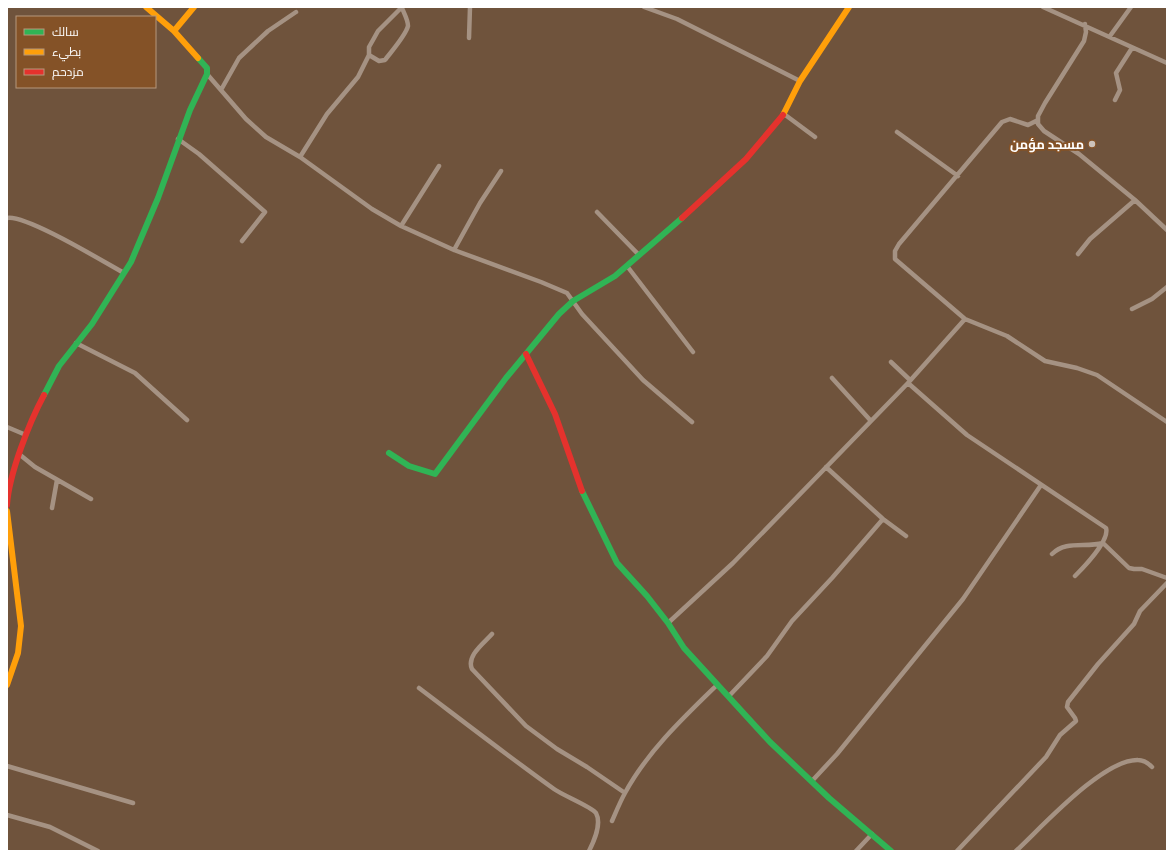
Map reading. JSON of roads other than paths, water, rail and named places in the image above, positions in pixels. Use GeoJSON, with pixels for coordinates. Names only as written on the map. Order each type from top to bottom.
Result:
{"type":"FeatureCollection","features":[{"type":"Feature","properties":{"kind":"street"},"geometry":{"type":"LineString","coordinates":[[7,505],[8,488],[19,454],[47,386],[59,366],[92,324],[124,273],[148,224],[178,139],[207,74],[207,68],[204,62],[174,31],[146,7]]}},
{"type":"Feature","properties":{"kind":"street"},"geometry":{"type":"LineString","coordinates":[[174,31],[194,7]]}},
{"type":"Feature","properties":{"kind":"street"},"geometry":{"type":"LineString","coordinates":[[300,157],[327,114],[358,77],[369,55],[369,48],[378,32],[402,7],[408,21],[408,27],[404,34],[385,60],[379,61],[369,55]]}},
{"type":"Feature","properties":{"kind":"street"},"geometry":{"type":"LineString","coordinates":[[469,38],[470,7]]}},
{"type":"Feature","properties":{"kind":"street"},"geometry":{"type":"LineString","coordinates":[[644,7],[677,19],[800,81]]}},
{"type":"Feature","properties":{"kind":"street"},"geometry":{"type":"LineString","coordinates":[[389,453],[409,466],[435,474],[506,378],[559,314],[573,301],[602,286],[627,266],[695,207],[746,159],[784,114],[800,81],[849,7]]}},
{"type":"Feature","properties":{"kind":"street"},"geometry":{"type":"LineString","coordinates":[[1043,7],[1084,24],[1132,48],[1167,63]]}},
{"type":"Feature","properties":{"kind":"street"},"geometry":{"type":"LineString","coordinates":[[1110,36],[1131,7]]}},
{"type":"Feature","properties":{"kind":"street"},"geometry":{"type":"LineString","coordinates":[[221,90],[239,58],[268,31],[296,12]]}},
{"type":"Feature","properties":{"kind":"street"},"geometry":{"type":"LineString","coordinates":[[1084,24],[1086,32],[1084,41],[1045,103],[1038,120],[1028,124],[1006,119],[900,244],[894,256],[901,265],[965,319],[1007,336],[1045,361],[1077,368],[1097,375],[1167,422]]}},
{"type":"Feature","properties":{"kind":"street"},"geometry":{"type":"LineString","coordinates":[[1115,100],[1120,90],[1116,73],[1132,48]]}},
{"type":"Feature","properties":{"kind":"street"},"geometry":{"type":"LineString","coordinates":[[207,74],[246,119],[266,137],[300,157],[372,209],[402,226],[454,250],[541,282],[567,294],[596,330],[643,380],[692,422]]}},
{"type":"Feature","properties":{"kind":"street"},"geometry":{"type":"LineString","coordinates":[[784,114],[815,137]]}},
{"type":"Feature","properties":{"kind":"street"},"geometry":{"type":"LineString","coordinates":[[1038,120],[1044,131],[1079,154],[1135,200],[1167,230]]}},
{"type":"Feature","properties":{"kind":"street"},"geometry":{"type":"LineString","coordinates":[[897,132],[958,176]]}},
{"type":"Feature","properties":{"kind":"street"},"geometry":{"type":"LineString","coordinates":[[178,139],[199,154],[265,212],[242,241]]}},
{"type":"Feature","properties":{"kind":"street"},"geometry":{"type":"LineString","coordinates":[[402,226],[439,166]]}},
{"type":"Feature","properties":{"kind":"street"},"geometry":{"type":"LineString","coordinates":[[454,250],[480,203],[501,171]]}},
{"type":"Feature","properties":{"kind":"street"},"geometry":{"type":"LineString","coordinates":[[1078,254],[1090,239],[1135,200]]}},
{"type":"Feature","properties":{"kind":"street"},"geometry":{"type":"LineString","coordinates":[[597,212],[640,255]]}},
{"type":"Feature","properties":{"kind":"street"},"geometry":{"type":"LineString","coordinates":[[7,218],[17,217],[124,273]]}},
{"type":"Feature","properties":{"kind":"street"},"geometry":{"type":"LineString","coordinates":[[627,266],[693,352]]}},
{"type":"Feature","properties":{"kind":"street"},"geometry":{"type":"LineString","coordinates":[[1132,308],[1152,299],[1167,288]]}},
{"type":"Feature","properties":{"kind":"street"},"geometry":{"type":"LineString","coordinates":[[668,623],[733,563],[909,382],[965,319]]}},
{"type":"Feature","properties":{"kind":"street"},"geometry":{"type":"LineString","coordinates":[[76,343],[135,373],[187,420]]}},
{"type":"Feature","properties":{"kind":"street"},"geometry":{"type":"LineString","coordinates":[[526,354],[555,414],[569,457],[587,503],[607,546],[617,563],[634,580],[668,623],[684,648],[770,742],[891,851]]}},
{"type":"Feature","properties":{"kind":"street"},"geometry":{"type":"LineString","coordinates":[[892,362],[909,382],[967,435],[1106,528],[1107,535],[1103,543],[1075,576]]}},
{"type":"Feature","properties":{"kind":"street"},"geometry":{"type":"LineString","coordinates":[[832,378],[871,421]]}},
{"type":"Feature","properties":{"kind":"street"},"geometry":{"type":"LineString","coordinates":[[7,427],[26,435]]}},
{"type":"Feature","properties":{"kind":"street"},"geometry":{"type":"LineString","coordinates":[[19,454],[35,467],[90,499]]}},
{"type":"Feature","properties":{"kind":"street"},"geometry":{"type":"LineString","coordinates":[[826,467],[883,519],[906,536]]}},
{"type":"Feature","properties":{"kind":"street"},"geometry":{"type":"LineString","coordinates":[[52,508],[57,480]]}},
{"type":"Feature","properties":{"kind":"street"},"geometry":{"type":"LineString","coordinates":[[812,781],[837,754],[963,599],[1041,485]]}},
{"type":"Feature","properties":{"kind":"street"},"geometry":{"type":"LineString","coordinates":[[7,511],[21,626],[18,653],[7,685]]}},
{"type":"Feature","properties":{"kind":"street"},"geometry":{"type":"LineString","coordinates":[[729,696],[767,656],[792,622],[883,519]]}},
{"type":"Feature","properties":{"kind":"street"},"geometry":{"type":"LineString","coordinates":[[1052,554],[1061,547],[1068,545],[1088,546],[1103,543]]}},
{"type":"Feature","properties":{"kind":"street"},"geometry":{"type":"LineString","coordinates":[[1103,543],[1129,568],[1134,570],[1142,569],[1167,578]]}},
{"type":"Feature","properties":{"kind":"street"},"geometry":{"type":"LineString","coordinates":[[957,851],[1046,757],[1060,735],[1076,722],[1076,718],[1067,707],[1068,702],[1098,664],[1134,624],[1140,611],[1167,583]]}},
{"type":"Feature","properties":{"kind":"street"},"geometry":{"type":"LineString","coordinates":[[492,634],[471,658],[470,664],[472,669],[523,723],[557,749],[625,793]]}},
{"type":"Feature","properties":{"kind":"street"},"geometry":{"type":"LineString","coordinates":[[612,821],[625,793],[658,746],[717,685]]}},
{"type":"Feature","properties":{"kind":"street"},"geometry":{"type":"LineString","coordinates":[[419,688],[558,792],[594,811],[598,819],[598,825],[589,851]]}},
{"type":"Feature","properties":{"kind":"street"},"geometry":{"type":"LineString","coordinates":[[1016,851],[1072,797],[1114,767],[1124,762],[1138,760],[1146,762],[1152,767]]}},
{"type":"Feature","properties":{"kind":"street"},"geometry":{"type":"LineString","coordinates":[[7,766],[133,803]]}},
{"type":"Feature","properties":{"kind":"street"},"geometry":{"type":"LineString","coordinates":[[7,815],[50,827],[98,851]]}},
{"type":"Feature","properties":{"kind":"street"},"geometry":{"type":"LineString","coordinates":[[856,851],[872,834]]}},
{"type":"Feature","properties":{"kind":"place","name":"مسجد مؤمن"},"geometry":{"type":"Point","coordinates":[1092,144]}}]}
